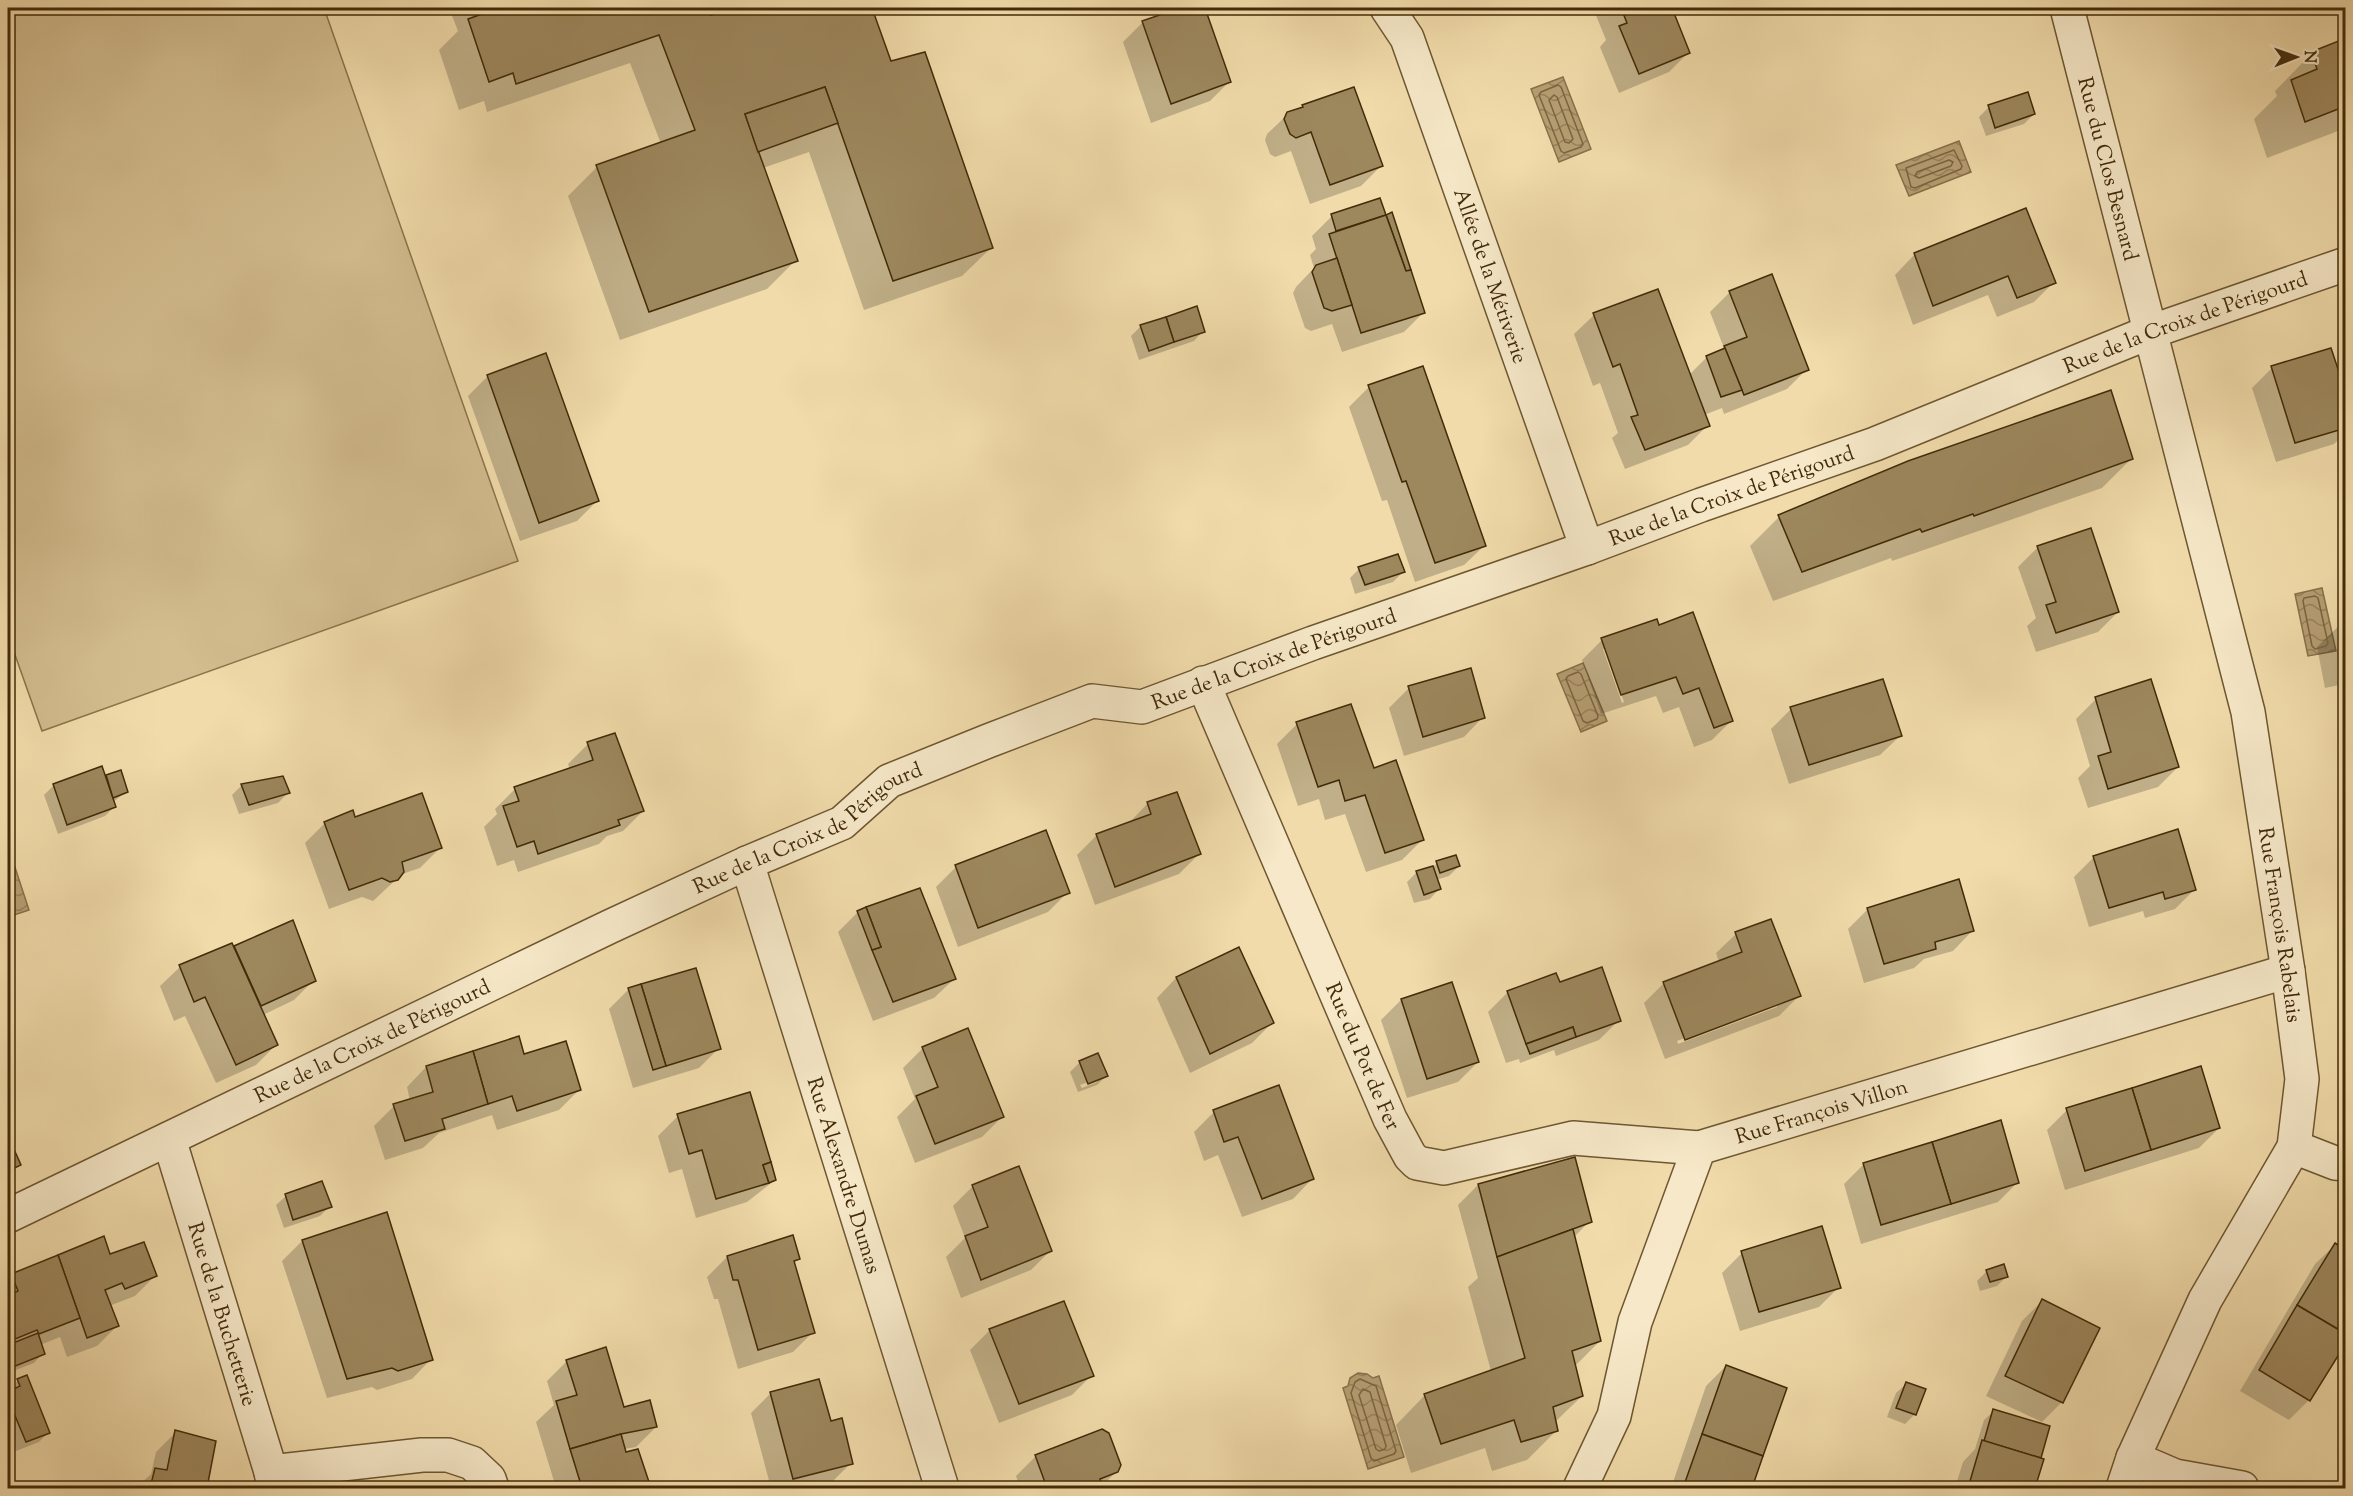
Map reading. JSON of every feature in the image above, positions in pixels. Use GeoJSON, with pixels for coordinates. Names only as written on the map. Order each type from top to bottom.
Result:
{"type":"FeatureCollection","features":[{"type":"Feature","properties":{"kind":"street","name":"Allée de la Métiverie"},"geometry":{"type":"LineString","coordinates":[[1387,8],[1407,38],[1587,548]]}},
{"type":"Feature","properties":{"kind":"street","name":"Rue du Clos Besnard"},"geometry":{"type":"LineString","coordinates":[[2067,8],[2150,332]]}},
{"type":"Feature","properties":{"kind":"street","name":"Rue de la Croix de Périgourd"},"geometry":{"type":"LineString","coordinates":[[8,1216],[609,927],[747,863],[842,823],[890,781],[988,741],[1092,701],[1142,706],[1203,682],[1587,548],[1875,444],[2150,332],[2346,264]]}},
{"type":"Feature","properties":{"kind":"street","name":"Rue François Rabelais"},"geometry":{"type":"LineString","coordinates":[[2128,1473],[2205,1300],[2294,1148],[2302,1078],[2248,712],[2150,332]]}},
{"type":"Feature","properties":{"kind":"street","name":"Rue du Pot de Fer"},"geometry":{"type":"LineString","coordinates":[[1203,682],[1390,1119],[1410,1156],[1417,1163],[1444,1168],[1573,1138],[1699,1148]]}},
{"type":"Feature","properties":{"kind":"street","name":"Rue Alexandre Dumas"},"geometry":{"type":"LineString","coordinates":[[747,863],[942,1488]]}},
{"type":"Feature","properties":{"kind":"street","name":"Rue François Villon"},"geometry":{"type":"LineString","coordinates":[[1699,1148],[2288,971]]}},
{"type":"Feature","properties":{"kind":"street","name":"Rue de la Buchetterie"},"geometry":{"type":"LineString","coordinates":[[169,1139],[272,1480]]}},
{"type":"Feature","properties":{"kind":"street"},"geometry":{"type":"LineString","coordinates":[[1580,1488],[1614,1416],[1635,1322],[1699,1148]]}},
{"type":"Feature","properties":{"kind":"street"},"geometry":{"type":"LineString","coordinates":[[2294,1148],[2335,1163],[2346,1164]]}},
{"type":"Feature","properties":{"kind":"street"},"geometry":{"type":"LineString","coordinates":[[272,1480],[422,1455],[448,1455],[472,1463],[489,1479],[492,1488]]}},
{"type":"Feature","properties":{"kind":"street"},"geometry":{"type":"LineString","coordinates":[[2128,1473],[2175,1476],[2242,1488]]}},
{"type":"Feature","properties":{"kind":"shaded area"},"geometry":{"type":"Polygon","coordinates":[[[8,8],[324,8],[518,561],[42,731],[8,635],[8,8]]]}},
{"type":"Feature","properties":{"kind":"water"},"geometry":{"type":"Polygon","coordinates":[[[1563,77],[1591,149],[1559,162],[1531,89],[1563,77]]]}},
{"type":"Feature","properties":{"kind":"water"},"geometry":{"type":"Polygon","coordinates":[[[1959,141],[1971,172],[1909,196],[1896,165],[1959,141]]]}},
{"type":"Feature","properties":{"kind":"water"},"geometry":{"type":"Polygon","coordinates":[[[2322,588],[2336,651],[2308,656],[2295,594],[2322,588]]]}},
{"type":"Feature","properties":{"kind":"water"},"geometry":{"type":"Polygon","coordinates":[[[1583,663],[1607,721],[1581,732],[1557,674],[1583,663]]]}},
{"type":"Feature","properties":{"kind":"water"},"geometry":{"type":"Polygon","coordinates":[[[8,846],[29,910],[8,917],[8,846]]]}},
{"type":"Feature","properties":{"kind":"water"},"geometry":{"type":"Polygon","coordinates":[[[1358,1373],[1367,1374],[1373,1378],[1379,1376],[1404,1457],[1368,1469],[1343,1388],[1348,1386],[1350,1378],[1358,1373]]]}},
{"type":"Feature","properties":{"kind":"building"},"geometry":{"type":"Polygon","coordinates":[[[488,8],[708,8],[711,15],[733,8],[872,8],[891,61],[925,52],[993,248],[893,281],[825,87],[745,114],[798,261],[649,312],[596,165],[695,130],[659,35],[516,84],[513,73],[489,82],[468,19],[490,11],[488,8]]]}},
{"type":"Feature","properties":{"kind":"building"},"geometry":{"type":"Polygon","coordinates":[[[708,8],[733,8],[711,15],[708,8]]]}},
{"type":"Feature","properties":{"kind":"building"},"geometry":{"type":"Polygon","coordinates":[[[1180,8],[1205,8],[1231,82],[1171,104],[1142,21],[1180,8]]]}},
{"type":"Feature","properties":{"kind":"building"},"geometry":{"type":"Polygon","coordinates":[[[1621,8],[1672,8],[1690,53],[1639,74],[1619,26],[1627,23],[1621,8]]]}},
{"type":"Feature","properties":{"kind":"building"},"geometry":{"type":"Polygon","coordinates":[[[2346,38],[2346,106],[2305,122],[2291,80],[2317,69],[2311,52],[2346,38]]]}},
{"type":"Feature","properties":{"kind":"building"},"geometry":{"type":"Polygon","coordinates":[[[825,87],[838,123],[758,152],[745,114],[825,87]]]}},
{"type":"Feature","properties":{"kind":"building"},"geometry":{"type":"Polygon","coordinates":[[[1354,87],[1383,166],[1330,185],[1311,132],[1296,138],[1290,134],[1284,119],[1287,112],[1303,107],[1302,105],[1354,87]]]}},
{"type":"Feature","properties":{"kind":"building"},"geometry":{"type":"Polygon","coordinates":[[[2028,92],[2035,114],[1995,128],[1988,105],[2028,92]]]}},
{"type":"Feature","properties":{"kind":"building"},"geometry":{"type":"Polygon","coordinates":[[[1380,198],[1386,215],[1336,231],[1331,214],[1380,198]]]}},
{"type":"Feature","properties":{"kind":"building"},"geometry":{"type":"Polygon","coordinates":[[[2026,208],[2056,283],[2017,298],[2008,276],[1933,306],[1914,253],[2026,208]]]}},
{"type":"Feature","properties":{"kind":"building"},"geometry":{"type":"Polygon","coordinates":[[[1392,212],[1411,270],[1406,271],[1386,215],[1392,212]]]}},
{"type":"Feature","properties":{"kind":"building"},"geometry":{"type":"Polygon","coordinates":[[[1386,215],[1406,271],[1411,270],[1425,313],[1361,333],[1329,234],[1386,215]]]}},
{"type":"Feature","properties":{"kind":"building"},"geometry":{"type":"Polygon","coordinates":[[[1337,258],[1352,305],[1332,311],[1324,308],[1312,272],[1316,265],[1337,258]]]}},
{"type":"Feature","properties":{"kind":"building"},"geometry":{"type":"Polygon","coordinates":[[[1772,274],[1809,370],[1744,395],[1724,346],[1747,337],[1729,291],[1772,274]]]}},
{"type":"Feature","properties":{"kind":"building"},"geometry":{"type":"Polygon","coordinates":[[[1658,289],[1710,426],[1645,450],[1631,417],[1638,415],[1620,364],[1613,367],[1593,313],[1658,289]]]}},
{"type":"Feature","properties":{"kind":"building"},"geometry":{"type":"Polygon","coordinates":[[[1197,306],[1205,332],[1174,342],[1166,317],[1197,306]]]}},
{"type":"Feature","properties":{"kind":"building"},"geometry":{"type":"Polygon","coordinates":[[[1166,317],[1174,342],[1149,351],[1140,325],[1166,317]]]}},
{"type":"Feature","properties":{"kind":"building"},"geometry":{"type":"Polygon","coordinates":[[[1725,348],[1742,390],[1721,397],[1706,356],[1725,348]]]}},
{"type":"Feature","properties":{"kind":"building"},"geometry":{"type":"Polygon","coordinates":[[[2331,348],[2346,393],[2346,428],[2295,443],[2271,366],[2331,348]]]}},
{"type":"Feature","properties":{"kind":"building"},"geometry":{"type":"Polygon","coordinates":[[[546,353],[599,501],[539,523],[487,375],[546,353]]]}},
{"type":"Feature","properties":{"kind":"building"},"geometry":{"type":"Polygon","coordinates":[[[1423,366],[1486,546],[1435,563],[1406,481],[1402,482],[1368,385],[1423,366]]]}},
{"type":"Feature","properties":{"kind":"building"},"geometry":{"type":"Polygon","coordinates":[[[2111,390],[2133,459],[1974,516],[1973,514],[1922,532],[1920,529],[1802,572],[1778,515],[1908,461],[2111,390]]]}},
{"type":"Feature","properties":{"kind":"building"},"geometry":{"type":"Polygon","coordinates":[[[2091,528],[2119,612],[2056,633],[2046,605],[2056,602],[2037,546],[2091,528]]]}},
{"type":"Feature","properties":{"kind":"building"},"geometry":{"type":"Polygon","coordinates":[[[1398,554],[1405,572],[1365,585],[1358,567],[1398,554]]]}},
{"type":"Feature","properties":{"kind":"building"},"geometry":{"type":"Polygon","coordinates":[[[1693,612],[1733,721],[1714,728],[1699,688],[1683,694],[1676,677],[1621,695],[1601,638],[1657,619],[1659,625],[1693,612]]]}},
{"type":"Feature","properties":{"kind":"building"},"geometry":{"type":"Polygon","coordinates":[[[1471,668],[1485,718],[1423,737],[1408,686],[1471,668]]]}},
{"type":"Feature","properties":{"kind":"building"},"geometry":{"type":"Polygon","coordinates":[[[1883,679],[1902,736],[1809,765],[1790,707],[1883,679]]]}},
{"type":"Feature","properties":{"kind":"building"},"geometry":{"type":"Polygon","coordinates":[[[2151,679],[2179,767],[2108,789],[2098,756],[2111,752],[2095,697],[2151,679]]]}},
{"type":"Feature","properties":{"kind":"building"},"geometry":{"type":"Polygon","coordinates":[[[1351,704],[1374,768],[1396,760],[1424,840],[1385,853],[1365,795],[1345,801],[1339,780],[1318,787],[1296,722],[1351,704]]]}},
{"type":"Feature","properties":{"kind":"building"},"geometry":{"type":"Polygon","coordinates":[[[615,733],[644,811],[618,820],[620,825],[538,854],[534,841],[517,847],[503,806],[519,801],[514,787],[593,760],[587,742],[615,733]]]}},
{"type":"Feature","properties":{"kind":"building"},"geometry":{"type":"Polygon","coordinates":[[[102,766],[116,807],[67,825],[53,784],[102,766]]]}},
{"type":"Feature","properties":{"kind":"building"},"geometry":{"type":"Polygon","coordinates":[[[121,770],[128,792],[113,798],[106,775],[121,770]]]}},
{"type":"Feature","properties":{"kind":"building"},"geometry":{"type":"Polygon","coordinates":[[[283,776],[290,793],[249,805],[241,784],[283,776]]]}},
{"type":"Feature","properties":{"kind":"building"},"geometry":{"type":"Polygon","coordinates":[[[1177,792],[1201,854],[1115,887],[1096,834],[1151,814],[1147,802],[1177,792]]]}},
{"type":"Feature","properties":{"kind":"building"},"geometry":{"type":"Polygon","coordinates":[[[422,793],[442,848],[402,862],[404,872],[398,880],[390,882],[382,878],[349,890],[324,822],[353,810],[355,817],[422,793]]]}},
{"type":"Feature","properties":{"kind":"building"},"geometry":{"type":"Polygon","coordinates":[[[2178,829],[2196,890],[2165,899],[2163,892],[2109,908],[2093,856],[2178,829]]]}},
{"type":"Feature","properties":{"kind":"building"},"geometry":{"type":"Polygon","coordinates":[[[1046,830],[1070,893],[978,928],[955,865],[1046,830]]]}},
{"type":"Feature","properties":{"kind":"building"},"geometry":{"type":"Polygon","coordinates":[[[1456,855],[1460,866],[1440,873],[1436,861],[1456,855]]]}},
{"type":"Feature","properties":{"kind":"building"},"geometry":{"type":"Polygon","coordinates":[[[1433,866],[1441,889],[1424,895],[1416,871],[1433,866]]]}},
{"type":"Feature","properties":{"kind":"building"},"geometry":{"type":"Polygon","coordinates":[[[1959,879],[1974,931],[1935,942],[1936,949],[1884,964],[1867,908],[1959,879]]]}},
{"type":"Feature","properties":{"kind":"building"},"geometry":{"type":"Polygon","coordinates":[[[920,888],[956,979],[893,1002],[872,950],[881,947],[866,907],[920,888]]]}},
{"type":"Feature","properties":{"kind":"building"},"geometry":{"type":"Polygon","coordinates":[[[866,907],[881,947],[872,950],[857,911],[866,907]]]}},
{"type":"Feature","properties":{"kind":"building"},"geometry":{"type":"Polygon","coordinates":[[[1771,919],[1801,996],[1685,1040],[1663,982],[1742,952],[1735,932],[1771,919]]]}},
{"type":"Feature","properties":{"kind":"building"},"geometry":{"type":"Polygon","coordinates":[[[293,920],[316,981],[261,1006],[234,946],[293,920]]]}},
{"type":"Feature","properties":{"kind":"building"},"geometry":{"type":"Polygon","coordinates":[[[232,943],[278,1045],[236,1065],[205,997],[194,1002],[179,965],[232,943]]]}},
{"type":"Feature","properties":{"kind":"building"},"geometry":{"type":"Polygon","coordinates":[[[1239,947],[1274,1023],[1210,1054],[1176,977],[1239,947]]]}},
{"type":"Feature","properties":{"kind":"building"},"geometry":{"type":"Polygon","coordinates":[[[1602,967],[1621,1021],[1576,1037],[1573,1027],[1526,1044],[1507,991],[1556,973],[1560,982],[1602,967]]]}},
{"type":"Feature","properties":{"kind":"building"},"geometry":{"type":"Polygon","coordinates":[[[696,968],[721,1049],[666,1066],[641,984],[696,968]]]}},
{"type":"Feature","properties":{"kind":"building"},"geometry":{"type":"Polygon","coordinates":[[[1452,982],[1479,1062],[1427,1079],[1401,999],[1452,982]]]}},
{"type":"Feature","properties":{"kind":"building"},"geometry":{"type":"Polygon","coordinates":[[[641,984],[666,1066],[653,1070],[628,988],[641,984]]]}},
{"type":"Feature","properties":{"kind":"building"},"geometry":{"type":"Polygon","coordinates":[[[1573,1027],[1576,1037],[1530,1054],[1526,1044],[1573,1027]]]}},
{"type":"Feature","properties":{"kind":"building"},"geometry":{"type":"Polygon","coordinates":[[[968,1028],[1004,1117],[935,1144],[916,1096],[938,1087],[922,1047],[968,1028]]]}},
{"type":"Feature","properties":{"kind":"building"},"geometry":{"type":"Polygon","coordinates":[[[519,1036],[524,1054],[566,1041],[581,1090],[517,1111],[512,1096],[488,1104],[473,1051],[519,1036]]]}},
{"type":"Feature","properties":{"kind":"building"},"geometry":{"type":"Polygon","coordinates":[[[473,1051],[488,1104],[442,1119],[445,1129],[405,1141],[393,1104],[433,1092],[426,1066],[473,1051]]]}},
{"type":"Feature","properties":{"kind":"building"},"geometry":{"type":"Polygon","coordinates":[[[1098,1053],[1108,1076],[1088,1084],[1079,1061],[1098,1053]]]}},
{"type":"Feature","properties":{"kind":"building"},"geometry":{"type":"Polygon","coordinates":[[[2201,1066],[2220,1128],[2151,1150],[2132,1088],[2201,1066]]]}},
{"type":"Feature","properties":{"kind":"building"},"geometry":{"type":"Polygon","coordinates":[[[1279,1085],[1314,1179],[1262,1199],[1238,1137],[1224,1142],[1213,1110],[1279,1085]]]}},
{"type":"Feature","properties":{"kind":"building"},"geometry":{"type":"Polygon","coordinates":[[[2132,1088],[2151,1150],[2085,1171],[2066,1108],[2132,1088]]]}},
{"type":"Feature","properties":{"kind":"building"},"geometry":{"type":"Polygon","coordinates":[[[750,1092],[771,1162],[763,1165],[769,1183],[716,1199],[702,1150],[689,1154],[677,1114],[750,1092]]]}},
{"type":"Feature","properties":{"kind":"building"},"geometry":{"type":"Polygon","coordinates":[[[2001,1120],[2019,1183],[1951,1204],[1932,1142],[2001,1120]]]}},
{"type":"Feature","properties":{"kind":"building"},"geometry":{"type":"Polygon","coordinates":[[[8,1136],[21,1165],[8,1171],[8,1136]]]}},
{"type":"Feature","properties":{"kind":"building"},"geometry":{"type":"Polygon","coordinates":[[[1932,1142],[1951,1204],[1881,1225],[1863,1163],[1932,1142]]]}},
{"type":"Feature","properties":{"kind":"building"},"geometry":{"type":"Polygon","coordinates":[[[1575,1157],[1592,1222],[1497,1257],[1478,1184],[1575,1157]]]}},
{"type":"Feature","properties":{"kind":"building"},"geometry":{"type":"Polygon","coordinates":[[[771,1162],[776,1180],[769,1183],[763,1165],[771,1162]]]}},
{"type":"Feature","properties":{"kind":"building"},"geometry":{"type":"Polygon","coordinates":[[[1019,1166],[1052,1251],[981,1280],[965,1236],[988,1227],[972,1185],[1019,1166]]]}},
{"type":"Feature","properties":{"kind":"building"},"geometry":{"type":"Polygon","coordinates":[[[322,1181],[332,1207],[293,1220],[285,1194],[322,1181]]]}},
{"type":"Feature","properties":{"kind":"building"},"geometry":{"type":"Polygon","coordinates":[[[387,1212],[433,1360],[398,1371],[392,1368],[347,1379],[302,1240],[387,1212]]]}},
{"type":"Feature","properties":{"kind":"building"},"geometry":{"type":"Polygon","coordinates":[[[1822,1226],[1841,1288],[1759,1312],[1741,1251],[1822,1226]]]}},
{"type":"Feature","properties":{"kind":"building"},"geometry":{"type":"Polygon","coordinates":[[[1573,1229],[1601,1341],[1572,1351],[1583,1396],[1553,1407],[1558,1431],[1521,1442],[1514,1420],[1441,1444],[1424,1394],[1525,1358],[1497,1257],[1573,1229]]]}},
{"type":"Feature","properties":{"kind":"building"},"geometry":{"type":"Polygon","coordinates":[[[793,1235],[800,1259],[794,1261],[815,1333],[758,1350],[738,1280],[733,1280],[727,1256],[793,1235]]]}},
{"type":"Feature","properties":{"kind":"building"},"geometry":{"type":"Polygon","coordinates":[[[104,1236],[110,1254],[144,1242],[157,1276],[125,1289],[122,1283],[105,1290],[119,1326],[87,1338],[58,1255],[104,1236]]]}},
{"type":"Feature","properties":{"kind":"building"},"geometry":{"type":"Polygon","coordinates":[[[2335,1243],[2346,1250],[2346,1334],[2297,1305],[2335,1243]]]}},
{"type":"Feature","properties":{"kind":"building"},"geometry":{"type":"Polygon","coordinates":[[[58,1255],[80,1318],[39,1334],[37,1330],[8,1342],[8,1296],[18,1291],[11,1274],[58,1255]]]}},
{"type":"Feature","properties":{"kind":"building"},"geometry":{"type":"Polygon","coordinates":[[[2004,1264],[2008,1277],[1990,1282],[1986,1270],[2004,1264]]]}},
{"type":"Feature","properties":{"kind":"building"},"geometry":{"type":"Polygon","coordinates":[[[2042,1299],[2100,1328],[2063,1403],[2005,1376],[2042,1299]]]}},
{"type":"Feature","properties":{"kind":"building"},"geometry":{"type":"Polygon","coordinates":[[[1064,1301],[1094,1376],[1019,1404],[989,1329],[1064,1301]]]}},
{"type":"Feature","properties":{"kind":"building"},"geometry":{"type":"Polygon","coordinates":[[[2297,1305],[2346,1334],[2346,1343],[2310,1401],[2259,1370],[2297,1305]]]}},
{"type":"Feature","properties":{"kind":"building"},"geometry":{"type":"Polygon","coordinates":[[[38,1333],[45,1354],[8,1369],[8,1345],[38,1333]]]}},
{"type":"Feature","properties":{"kind":"building"},"geometry":{"type":"Polygon","coordinates":[[[606,1347],[624,1407],[650,1400],[657,1427],[621,1434],[570,1449],[556,1401],[577,1395],[566,1360],[606,1347]]]}},
{"type":"Feature","properties":{"kind":"building"},"geometry":{"type":"Polygon","coordinates":[[[1726,1365],[1787,1388],[1763,1456],[1702,1434],[1726,1365]]]}},
{"type":"Feature","properties":{"kind":"building"},"geometry":{"type":"Polygon","coordinates":[[[27,1375],[50,1433],[26,1442],[8,1399],[8,1392],[20,1386],[17,1379],[27,1375]]]}},
{"type":"Feature","properties":{"kind":"building"},"geometry":{"type":"Polygon","coordinates":[[[819,1379],[831,1421],[842,1418],[853,1464],[793,1479],[770,1392],[819,1379]]]}},
{"type":"Feature","properties":{"kind":"building"},"geometry":{"type":"Polygon","coordinates":[[[1906,1382],[1926,1389],[1916,1415],[1896,1408],[1906,1382]]]}},
{"type":"Feature","properties":{"kind":"building"},"geometry":{"type":"Polygon","coordinates":[[[1993,1409],[2050,1426],[2041,1458],[1984,1441],[1993,1409]]]}},
{"type":"Feature","properties":{"kind":"building"},"geometry":{"type":"Polygon","coordinates":[[[1102,1429],[1109,1433],[1121,1465],[1118,1472],[1100,1479],[1103,1488],[1047,1488],[1035,1455],[1102,1429]]]}},
{"type":"Feature","properties":{"kind":"building"},"geometry":{"type":"Polygon","coordinates":[[[175,1430],[216,1441],[207,1488],[150,1488],[155,1468],[167,1470],[175,1430]]]}},
{"type":"Feature","properties":{"kind":"building"},"geometry":{"type":"Polygon","coordinates":[[[621,1434],[626,1452],[638,1449],[651,1488],[582,1488],[570,1449],[621,1434]]]}},
{"type":"Feature","properties":{"kind":"building"},"geometry":{"type":"Polygon","coordinates":[[[1702,1434],[1763,1456],[1752,1488],[1683,1488],[1702,1434]]]}},
{"type":"Feature","properties":{"kind":"building"},"geometry":{"type":"Polygon","coordinates":[[[1982,1440],[2044,1459],[2035,1488],[1968,1488],[1982,1440]]]}}]}
